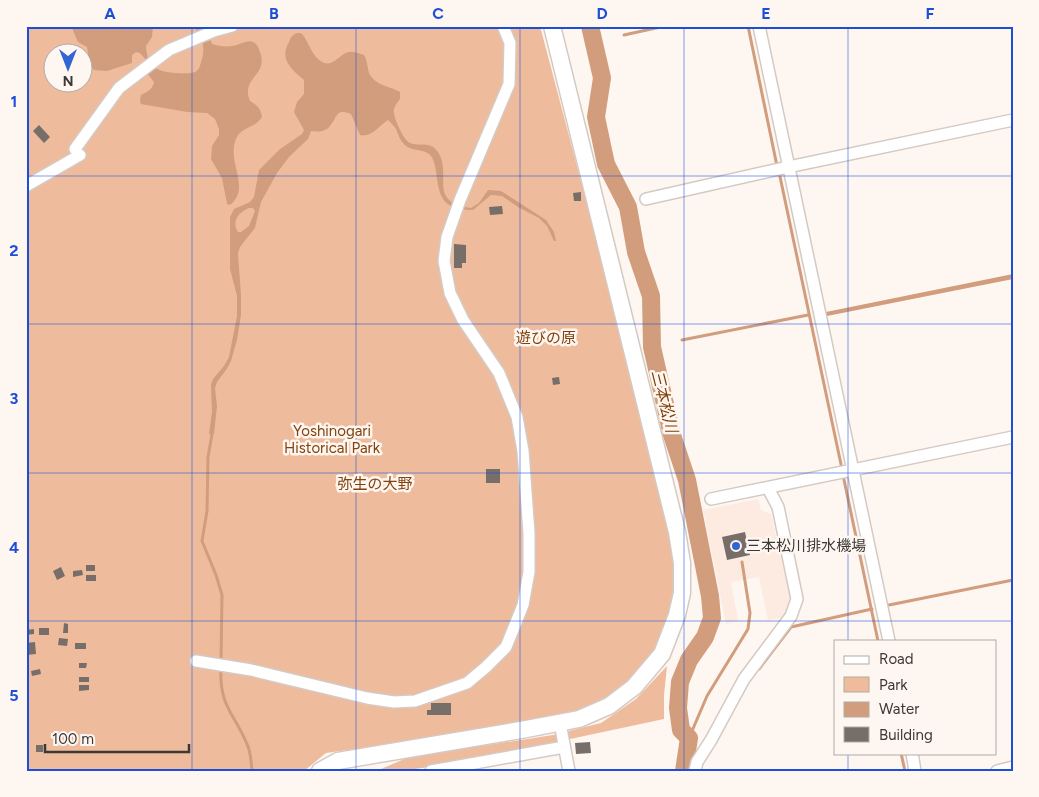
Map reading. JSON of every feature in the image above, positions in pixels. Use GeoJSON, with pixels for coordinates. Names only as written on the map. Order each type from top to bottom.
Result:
{"type":"FeatureCollection","features":[{"type":"Feature","properties":{"kind":"street"},"geometry":{"type":"LineString","coordinates":[[26,186],[77,152],[119,88],[169,50],[214,31],[232,26]]}},
{"type":"Feature","properties":{"kind":"street"},"geometry":{"type":"LineString","coordinates":[[196,661],[251,670],[367,698],[394,702],[415,701],[467,683],[506,647],[523,605],[529,572],[529,533],[524,450],[517,417],[500,373],[462,320],[450,293],[444,261],[447,237],[460,200],[509,84],[510,43],[503,26]]}},
{"type":"Feature","properties":{"kind":"street"},"geometry":{"type":"LineString","coordinates":[[320,771],[338,760],[560,723],[579,719],[609,706],[634,687],[662,654],[677,615],[682,593],[682,563],[676,532],[552,26]]}},
{"type":"Feature","properties":{"kind":"street"},"geometry":{"type":"LineString","coordinates":[[759,26],[781,168],[847,471],[889,640]]}},
{"type":"Feature","properties":{"kind":"street"},"geometry":{"type":"LineString","coordinates":[[646,199],[781,168],[1013,120]]}},
{"type":"Feature","properties":{"kind":"street"},"geometry":{"type":"LineString","coordinates":[[711,499],[1013,437]]}},
{"type":"Feature","properties":{"kind":"street"},"geometry":{"type":"LineString","coordinates":[[695,771],[697,762],[744,679],[791,616],[797,599],[778,507],[768,488]]}},
{"type":"Feature","properties":{"kind":"street"},"geometry":{"type":"LineString","coordinates":[[560,723],[569,771]]}},
{"type":"Feature","properties":{"kind":"street"},"geometry":{"type":"LineString","coordinates":[[431,771],[564,747]]}},
{"type":"Feature","properties":{"kind":"street"},"geometry":{"type":"LineString","coordinates":[[912,754],[915,771]]}},
{"type":"Feature","properties":{"kind":"street"},"geometry":{"type":"LineString","coordinates":[[997,771],[1013,767]]}},
{"type":"Feature","properties":{"kind":"shaded area"},"geometry":{"type":"Polygon","coordinates":[[[758,499],[761,510],[771,514],[791,601],[783,618],[768,620],[759,577],[731,582],[738,621],[726,624],[703,510],[758,499]]]}},
{"type":"Feature","properties":{"kind":"green space","name":"Yoshinogari Historical Park"},"geometry":{"type":"Polygon","coordinates":[[[26,26],[540,26],[674,545],[674,581],[671,612],[661,639],[644,665],[619,690],[583,709],[551,718],[422,740],[326,753],[304,771],[26,771],[26,26]]]}},
{"type":"Feature","properties":{"kind":"green space"},"geometry":{"type":"Polygon","coordinates":[[[667,666],[664,719],[457,763],[408,770],[381,769],[409,757],[553,735],[601,723],[636,699],[667,666]]]}},
{"type":"Feature","properties":{"kind":"water"},"geometry":{"type":"Polygon","coordinates":[[[71,26],[153,26],[152,37],[146,46],[148,59],[158,69],[176,73],[196,71],[203,57],[201,39],[193,26],[209,26],[210,38],[214,45],[230,46],[251,41],[258,46],[262,60],[261,66],[251,81],[248,93],[250,101],[261,112],[262,117],[255,124],[240,133],[235,142],[234,159],[239,191],[230,205],[227,204],[222,178],[211,159],[212,146],[219,135],[215,119],[207,113],[187,112],[141,104],[141,95],[151,88],[154,82],[146,72],[147,61],[140,53],[136,52],[132,55],[132,63],[107,71],[94,70],[92,68],[92,42],[78,42],[71,26]]]}},
{"type":"Feature","properties":{"kind":"water"},"geometry":{"type":"Polygon","coordinates":[[[297,33],[303,35],[318,59],[327,64],[349,52],[364,55],[369,73],[373,79],[400,92],[400,99],[394,109],[399,127],[404,137],[410,143],[432,146],[438,152],[442,161],[443,186],[449,200],[457,205],[471,208],[479,203],[488,190],[501,191],[546,220],[554,232],[556,241],[554,241],[547,226],[539,218],[502,196],[491,195],[473,210],[455,208],[449,205],[441,195],[432,158],[422,151],[406,146],[388,120],[372,133],[360,135],[351,114],[346,112],[339,113],[326,129],[311,131],[308,139],[289,157],[277,173],[261,202],[255,228],[240,247],[238,254],[241,315],[237,340],[231,361],[215,388],[217,406],[214,434],[209,434],[212,412],[211,385],[213,379],[229,357],[237,316],[237,296],[230,269],[230,217],[234,209],[250,202],[254,197],[259,170],[280,149],[302,134],[304,130],[294,112],[297,102],[304,94],[304,80],[291,68],[285,54],[290,39],[297,33]],[[253,208],[245,210],[237,217],[235,224],[238,232],[249,226],[255,211],[253,208]]]}},
{"type":"Feature","properties":{"kind":"water"},"geometry":{"type":"Polygon","coordinates":[[[1013,274],[1013,279],[827,316],[826,312],[1013,274]]]}},
{"type":"Feature","properties":{"kind":"building"},"geometry":{"type":"Polygon","coordinates":[[[39,125],[50,137],[44,143],[33,131],[39,125]]]}},
{"type":"Feature","properties":{"kind":"building"},"geometry":{"type":"Polygon","coordinates":[[[581,192],[581,201],[574,201],[573,193],[581,192]]]}},
{"type":"Feature","properties":{"kind":"building"},"geometry":{"type":"Polygon","coordinates":[[[502,206],[503,214],[490,215],[489,207],[502,206]]]}},
{"type":"Feature","properties":{"kind":"building"},"geometry":{"type":"Polygon","coordinates":[[[454,244],[466,245],[466,263],[462,263],[462,268],[454,268],[454,244]]]}},
{"type":"Feature","properties":{"kind":"building"},"geometry":{"type":"Polygon","coordinates":[[[559,377],[560,384],[553,385],[552,378],[559,377]]]}},
{"type":"Feature","properties":{"kind":"building"},"geometry":{"type":"Polygon","coordinates":[[[486,469],[500,469],[500,483],[486,483],[486,469]]]}},
{"type":"Feature","properties":{"kind":"building","name":"三本松川排水機場"},"geometry":{"type":"Polygon","coordinates":[[[745,532],[750,555],[727,560],[722,537],[745,532]]]}},
{"type":"Feature","properties":{"kind":"building"},"geometry":{"type":"Polygon","coordinates":[[[86,565],[95,565],[95,571],[86,571],[86,565]]]}},
{"type":"Feature","properties":{"kind":"building"},"geometry":{"type":"Polygon","coordinates":[[[61,567],[65,576],[57,580],[53,571],[61,567]]]}},
{"type":"Feature","properties":{"kind":"building"},"geometry":{"type":"Polygon","coordinates":[[[82,570],[83,575],[73,577],[73,571],[82,570]]]}},
{"type":"Feature","properties":{"kind":"building"},"geometry":{"type":"Polygon","coordinates":[[[86,575],[96,575],[96,581],[86,581],[86,575]]]}},
{"type":"Feature","properties":{"kind":"building"},"geometry":{"type":"Polygon","coordinates":[[[64,623],[68,624],[68,633],[63,633],[64,623]]]}},
{"type":"Feature","properties":{"kind":"building"},"geometry":{"type":"Polygon","coordinates":[[[39,628],[49,628],[49,635],[39,635],[39,628]]]}},
{"type":"Feature","properties":{"kind":"building"},"geometry":{"type":"Polygon","coordinates":[[[34,629],[34,634],[26,635],[26,630],[34,629]]]}},
{"type":"Feature","properties":{"kind":"building"},"geometry":{"type":"Polygon","coordinates":[[[59,638],[68,639],[67,646],[58,645],[59,638]]]}},
{"type":"Feature","properties":{"kind":"building"},"geometry":{"type":"Polygon","coordinates":[[[35,642],[36,654],[26,655],[26,643],[35,642]]]}},
{"type":"Feature","properties":{"kind":"building"},"geometry":{"type":"Polygon","coordinates":[[[75,643],[86,643],[86,649],[75,649],[75,643]]]}},
{"type":"Feature","properties":{"kind":"building"},"geometry":{"type":"Polygon","coordinates":[[[79,663],[87,663],[86,668],[79,668],[79,663]]]}},
{"type":"Feature","properties":{"kind":"building"},"geometry":{"type":"Polygon","coordinates":[[[40,669],[41,674],[32,676],[31,671],[40,669]]]}},
{"type":"Feature","properties":{"kind":"building"},"geometry":{"type":"Polygon","coordinates":[[[79,677],[89,677],[89,682],[79,682],[79,677]]]}},
{"type":"Feature","properties":{"kind":"building"},"geometry":{"type":"Polygon","coordinates":[[[79,685],[89,685],[89,690],[79,691],[79,685]]]}},
{"type":"Feature","properties":{"kind":"building"},"geometry":{"type":"Polygon","coordinates":[[[431,703],[451,703],[451,715],[427,715],[427,710],[431,710],[431,703]]]}},
{"type":"Feature","properties":{"kind":"building"},"geometry":{"type":"Polygon","coordinates":[[[590,742],[591,753],[576,754],[575,743],[590,742]]]}},
{"type":"Feature","properties":{"kind":"building"},"geometry":{"type":"Polygon","coordinates":[[[36,745],[43,745],[43,752],[36,752],[36,745]]]}},
{"type":"Feature","properties":{"kind":"waterway","name":"三本松川"},"geometry":{"type":"LineString","coordinates":[[590,26],[602,78],[596,117],[606,164],[628,207],[636,252],[651,296],[652,347],[672,435],[687,480],[710,596],[712,618],[705,637],[689,660],[680,682],[678,708],[681,730],[689,738],[684,771]]}},
{"type":"Feature","properties":{"kind":"waterway"},"geometry":{"type":"LineString","coordinates":[[624,35],[665,26]]}},
{"type":"Feature","properties":{"kind":"waterway"},"geometry":{"type":"LineString","coordinates":[[748,26],[777,166]]}},
{"type":"Feature","properties":{"kind":"waterway"},"geometry":{"type":"LineString","coordinates":[[779,172],[842,469]]}},
{"type":"Feature","properties":{"kind":"waterway"},"geometry":{"type":"LineString","coordinates":[[682,340],[808,315]]}},
{"type":"Feature","properties":{"kind":"waterway"},"geometry":{"type":"LineString","coordinates":[[212,434],[208,457],[207,511],[202,541],[222,595],[221,662]]}},
{"type":"Feature","properties":{"kind":"waterway"},"geometry":{"type":"LineString","coordinates":[[843,475],[878,640]]}},
{"type":"Feature","properties":{"kind":"waterway"},"geometry":{"type":"LineString","coordinates":[[689,738],[707,696],[748,629],[750,613],[742,562]]}},
{"type":"Feature","properties":{"kind":"waterway"},"geometry":{"type":"LineString","coordinates":[[889,605],[1013,580]]}},
{"type":"Feature","properties":{"kind":"waterway"},"geometry":{"type":"LineString","coordinates":[[759,669],[791,627],[872,609]]}},
{"type":"Feature","properties":{"kind":"waterway"},"geometry":{"type":"LineString","coordinates":[[221,668],[222,692],[228,709],[248,747],[252,771]]}},
{"type":"Feature","properties":{"kind":"waterway"},"geometry":{"type":"LineString","coordinates":[[901,754],[905,771]]}},
{"type":"Feature","properties":{"kind":"place","name":"三本松川排水機場"},"geometry":{"type":"Point","coordinates":[736,546]}},
{"type":"Feature","properties":{"kind":"park label","name":"遊びの原"},"geometry":{"type":"Point","coordinates":[546,338]}},
{"type":"Feature","properties":{"kind":"park label","name":"弥生の大野"},"geometry":{"type":"Point","coordinates":[375,484]}}]}
